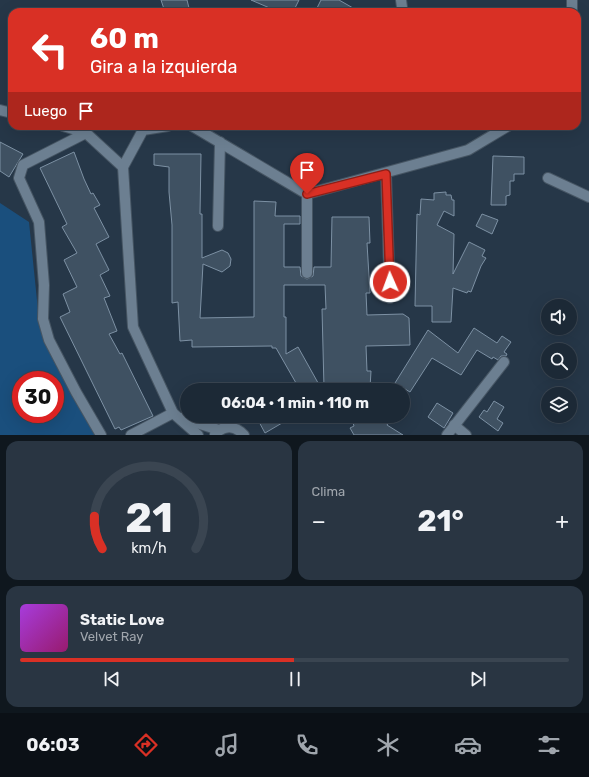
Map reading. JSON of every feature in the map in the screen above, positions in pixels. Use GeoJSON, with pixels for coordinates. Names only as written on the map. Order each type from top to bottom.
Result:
{"type":"FeatureCollection","features":[{"type":"Feature","properties":{"kind":"street"},"geometry":{"type":"LineString","coordinates":[[77,130],[86,133],[122,166]]}},
{"type":"Feature","properties":{"kind":"street"},"geometry":{"type":"LineString","coordinates":[[142,130],[122,166],[133,327],[176,415],[198,435]]}},
{"type":"Feature","properties":{"kind":"street"},"geometry":{"type":"LineString","coordinates":[[199,130],[307,194],[386,174],[468,150],[501,130]]}},
{"type":"Feature","properties":{"kind":"street"},"geometry":{"type":"LineString","coordinates":[[86,133],[22,165],[19,178],[39,222],[44,285],[43,319],[50,340],[76,392],[101,435]]}},
{"type":"Feature","properties":{"kind":"street"},"geometry":{"type":"LineString","coordinates":[[218,226],[220,142]]}},
{"type":"Feature","properties":{"kind":"street"},"geometry":{"type":"LineString","coordinates":[[386,174],[390,298]]}},
{"type":"Feature","properties":{"kind":"street"},"geometry":{"type":"LineString","coordinates":[[548,178],[589,197]]}},
{"type":"Feature","properties":{"kind":"street"},"geometry":{"type":"LineString","coordinates":[[307,194],[307,273]]}},
{"type":"Feature","properties":{"kind":"street"},"geometry":{"type":"LineString","coordinates":[[447,435],[504,362]]}},
{"type":"Feature","properties":{"kind":"street"},"geometry":{"type":"LineString","coordinates":[[131,435],[176,415],[217,432],[230,427],[235,428],[244,435]]}},
{"type":"Feature","properties":{"kind":"street"},"geometry":{"type":"LineString","coordinates":[[454,425],[466,435]]}},
{"type":"Feature","properties":{"kind":"shaded area"},"geometry":{"type":"Polygon","coordinates":[[[0,203],[29,222],[39,320],[98,435],[0,435],[0,203]]]}},
{"type":"Feature","properties":{"kind":"building"},"geometry":{"type":"Polygon","coordinates":[[[161,0],[187,0],[189,8],[164,8],[161,0]]]}},
{"type":"Feature","properties":{"kind":"building"},"geometry":{"type":"Polygon","coordinates":[[[251,0],[299,0],[295,8],[270,8],[251,0]]]}},
{"type":"Feature","properties":{"kind":"building"},"geometry":{"type":"Polygon","coordinates":[[[321,0],[339,0],[353,8],[317,8],[321,0]]]}},
{"type":"Feature","properties":{"kind":"building"},"geometry":{"type":"Polygon","coordinates":[[[0,142],[23,154],[9,177],[0,171],[0,142]]]}},
{"type":"Feature","properties":{"kind":"building"},"geometry":{"type":"Polygon","coordinates":[[[74,152],[91,194],[93,193],[100,205],[94,208],[109,237],[96,244],[109,270],[100,275],[110,296],[104,298],[117,331],[109,334],[120,354],[122,353],[153,416],[121,430],[119,427],[115,429],[60,317],[70,312],[63,294],[77,287],[64,260],[77,253],[62,227],[67,224],[40,168],[74,152]]]}},
{"type":"Feature","properties":{"kind":"building"},"geometry":{"type":"Polygon","coordinates":[[[154,154],[201,154],[200,214],[202,214],[202,258],[222,250],[228,253],[231,259],[230,266],[222,272],[203,264],[200,318],[254,317],[254,201],[276,202],[275,216],[300,216],[300,224],[284,224],[284,267],[300,267],[301,276],[307,279],[313,276],[314,267],[331,267],[332,217],[369,217],[370,243],[367,243],[370,293],[366,293],[367,315],[403,314],[409,318],[410,345],[366,346],[367,371],[371,371],[370,383],[324,383],[322,309],[326,309],[325,285],[284,285],[286,354],[298,347],[318,383],[296,383],[276,348],[272,348],[272,346],[192,347],[192,340],[180,341],[178,302],[172,303],[172,225],[169,192],[169,167],[154,165],[154,154]]]}},
{"type":"Feature","properties":{"kind":"building"},"geometry":{"type":"Polygon","coordinates":[[[493,156],[524,157],[524,174],[514,174],[514,181],[510,181],[510,195],[506,196],[506,205],[491,205],[493,156]]]}},
{"type":"Feature","properties":{"kind":"building"},"geometry":{"type":"Polygon","coordinates":[[[446,192],[446,195],[451,195],[452,200],[454,200],[454,216],[444,211],[437,225],[454,234],[453,274],[469,242],[485,250],[482,256],[486,258],[481,266],[471,292],[468,291],[467,293],[453,288],[451,322],[432,322],[432,306],[415,306],[417,214],[420,215],[421,199],[434,200],[434,193],[446,192]]]}},
{"type":"Feature","properties":{"kind":"building"},"geometry":{"type":"Polygon","coordinates":[[[482,214],[498,220],[492,234],[476,226],[482,214]]]}},
{"type":"Feature","properties":{"kind":"building"},"geometry":{"type":"Polygon","coordinates":[[[474,328],[497,343],[502,336],[511,342],[504,352],[507,354],[506,356],[501,356],[498,360],[493,357],[492,359],[477,350],[461,375],[432,358],[410,392],[410,383],[395,383],[428,330],[458,353],[474,328]]]}},
{"type":"Feature","properties":{"kind":"building"},"geometry":{"type":"Polygon","coordinates":[[[494,401],[504,407],[497,419],[503,423],[498,431],[479,417],[484,410],[487,412],[494,401]]]}},
{"type":"Feature","properties":{"kind":"building"},"geometry":{"type":"Polygon","coordinates":[[[437,403],[453,413],[444,428],[428,417],[437,403]]]}},
{"type":"Feature","properties":{"kind":"building"},"geometry":{"type":"Polygon","coordinates":[[[260,423],[282,423],[265,433],[260,423]]]}},
{"type":"Feature","properties":{"kind":"building"},"geometry":{"type":"Polygon","coordinates":[[[353,423],[388,423],[387,425],[403,435],[354,435],[350,428],[354,426],[353,423]]]}},
{"type":"Feature","properties":{"kind":"route"},"geometry":{"type":"LineString","coordinates":[[307,194],[386,174],[390,282]]}}]}
